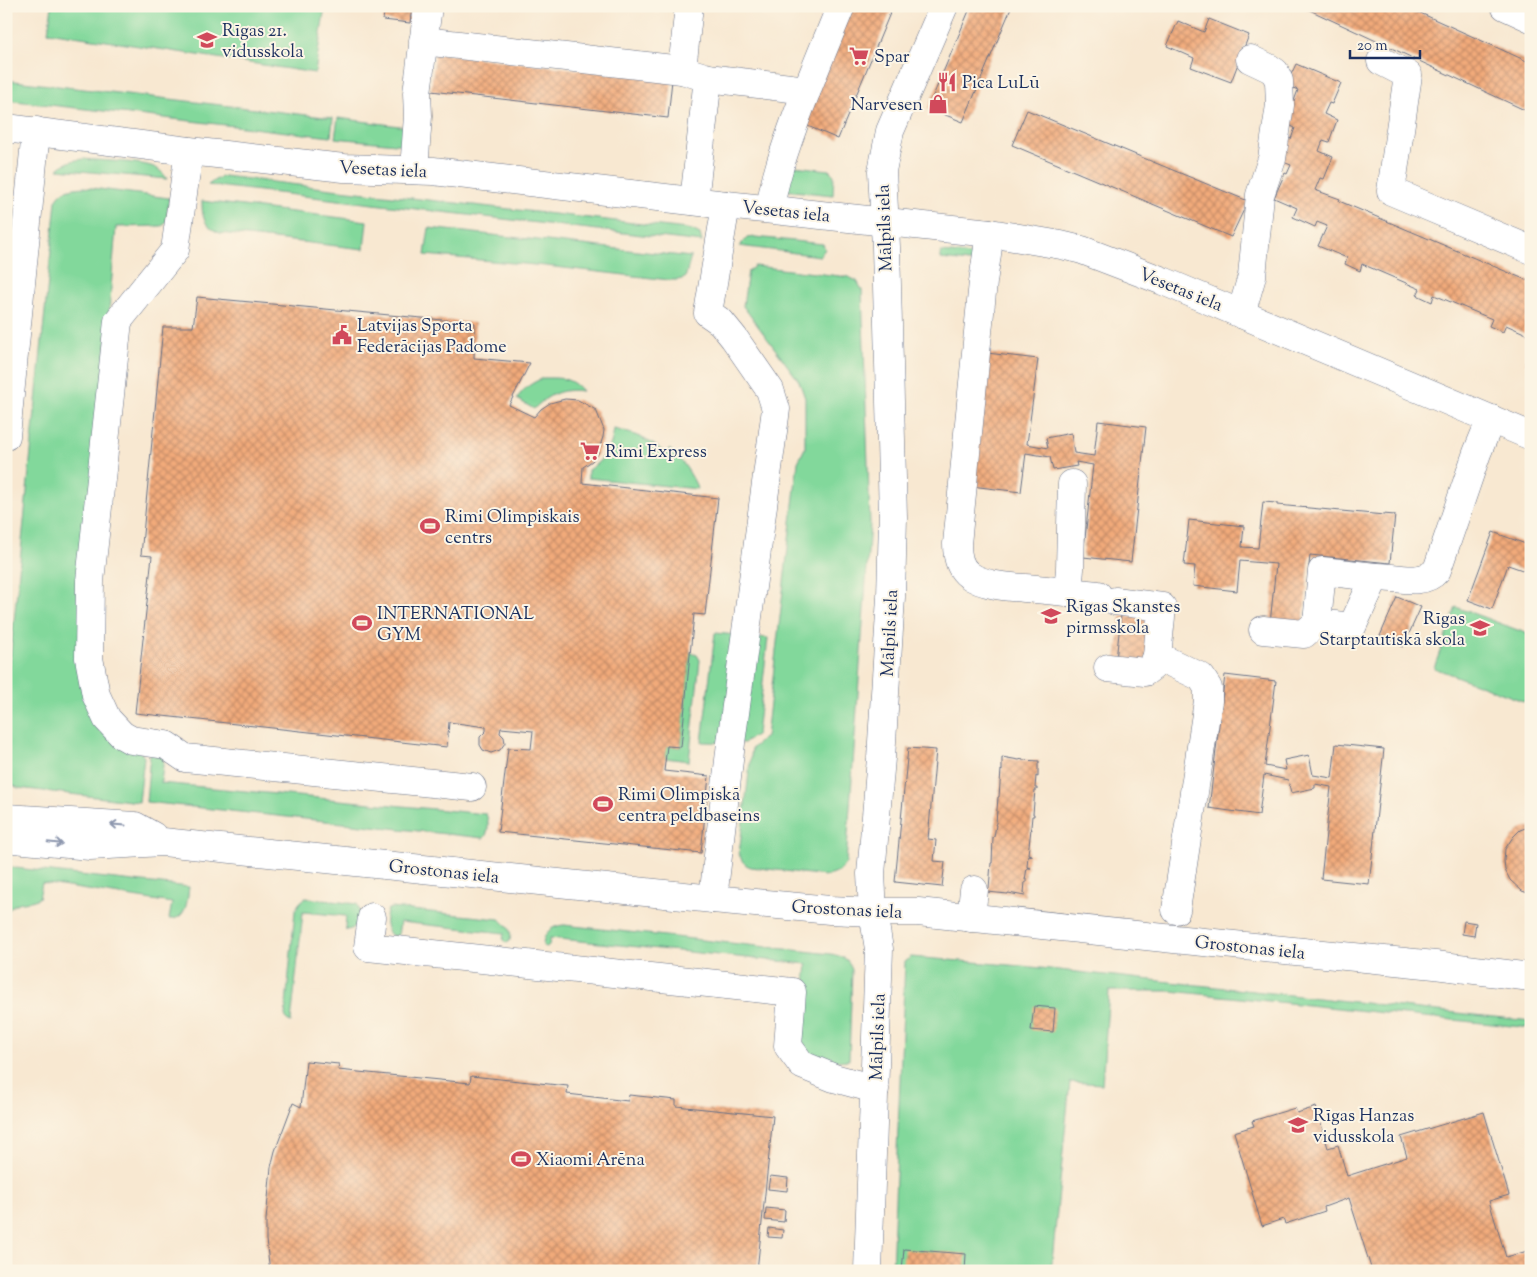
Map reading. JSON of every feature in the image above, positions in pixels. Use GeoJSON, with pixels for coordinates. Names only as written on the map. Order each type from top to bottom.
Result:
{"type":"FeatureCollection","features":[{"type":"Feature","properties":{"kind":"street"},"geometry":{"type":"LineString","coordinates":[[414,170],[418,116],[417,92],[428,6]]}},
{"type":"Feature","properties":{"kind":"street"},"geometry":{"type":"LineString","coordinates":[[682,70],[688,6]]}},
{"type":"Feature","properties":{"kind":"street"},"geometry":{"type":"LineString","coordinates":[[770,209],[772,192],[782,156],[840,6]]}},
{"type":"Feature","properties":{"kind":"street","name":"Mālpils iela"},"geometry":{"type":"LineString","coordinates":[[868,1271],[879,949],[873,912],[871,874],[892,597],[892,517],[882,171],[890,131],[944,6]]}},
{"type":"Feature","properties":{"kind":"street"},"geometry":{"type":"LineString","coordinates":[[1505,6],[1531,18]]}},
{"type":"Feature","properties":{"kind":"street"},"geometry":{"type":"LineString","coordinates":[[423,40],[682,70],[708,78],[807,90]]}},
{"type":"Feature","properties":{"kind":"street"},"geometry":{"type":"LineString","coordinates":[[1241,314],[1252,276],[1260,195],[1272,159],[1280,105],[1279,81],[1274,72],[1250,59]]}},
{"type":"Feature","properties":{"kind":"street"},"geometry":{"type":"LineString","coordinates":[[1381,61],[1408,75],[1392,191],[1531,250]]}},
{"type":"Feature","properties":{"kind":"street"},"geometry":{"type":"LineString","coordinates":[[694,201],[708,78]]}},
{"type":"Feature","properties":{"kind":"street","name":"Vesetas iela"},"geometry":{"type":"LineString","coordinates":[[6,128],[344,168],[414,170],[990,233],[1061,245],[1082,250],[1163,281],[1531,436]]}},
{"type":"Feature","properties":{"kind":"street"},"geometry":{"type":"LineString","coordinates":[[6,436],[9,376],[36,131]]}},
{"type":"Feature","properties":{"kind":"street"},"geometry":{"type":"LineString","coordinates":[[189,151],[176,250],[118,321],[90,581],[89,658],[96,696],[107,719],[122,735],[131,740],[166,745],[184,758],[472,787]]}},
{"type":"Feature","properties":{"kind":"street"},"geometry":{"type":"LineString","coordinates":[[713,899],[731,743],[776,409],[770,390],[734,338],[721,322],[708,313],[726,205]]}},
{"type":"Feature","properties":{"kind":"street"},"geometry":{"type":"LineString","coordinates":[[990,233],[983,282],[956,544],[957,553],[966,574],[995,585],[1068,592],[1162,608],[1157,656],[1153,666],[1145,672],[1108,668]]}},
{"type":"Feature","properties":{"kind":"street"},"geometry":{"type":"LineString","coordinates":[[1264,630],[1304,634],[1317,623],[1322,572],[1421,579],[1433,574],[1437,570],[1477,453],[1491,419]]}},
{"type":"Feature","properties":{"kind":"street"},"geometry":{"type":"LineString","coordinates":[[1068,592],[1072,484]]}},
{"type":"Feature","properties":{"kind":"street"},"geometry":{"type":"LineString","coordinates":[[1317,623],[1352,627],[1375,577]]}},
{"type":"Feature","properties":{"kind":"street"},"geometry":{"type":"LineString","coordinates":[[1157,656],[1201,677],[1208,688],[1208,701],[1176,910]]}},
{"type":"Feature","properties":{"kind":"street","name":"Grostonas iela"},"geometry":{"type":"LineString","coordinates":[[6,818],[135,826],[163,842]]}},
{"type":"Feature","properties":{"kind":"street","name":"Grostonas iela"},"geometry":{"type":"LineString","coordinates":[[6,840],[14,839],[90,846],[163,842],[713,899],[873,912],[918,912],[1435,965],[1531,977]]}},
{"type":"Feature","properties":{"kind":"street"},"geometry":{"type":"LineString","coordinates":[[971,918],[974,890]]}},
{"type":"Feature","properties":{"kind":"street"},"geometry":{"type":"LineString","coordinates":[[372,917],[368,947],[792,992],[788,1046],[802,1065],[834,1078],[875,1089]]}},
{"type":"Feature","properties":{"kind":"green space"},"geometry":{"type":"Polygon","coordinates":[[[52,6],[325,6],[315,73],[48,32],[52,6]]]}},
{"type":"Feature","properties":{"kind":"green space"},"geometry":{"type":"Polygon","coordinates":[[[6,80],[333,118],[331,137],[6,100],[6,80]]]}},
{"type":"Feature","properties":{"kind":"green space"},"geometry":{"type":"Polygon","coordinates":[[[338,118],[407,127],[406,145],[335,138],[338,118]]]}},
{"type":"Feature","properties":{"kind":"green space"},"geometry":{"type":"Polygon","coordinates":[[[84,159],[150,166],[159,170],[167,179],[58,169],[70,162],[84,159]]]}},
{"type":"Feature","properties":{"kind":"green space"},"geometry":{"type":"Polygon","coordinates":[[[787,165],[829,170],[834,175],[833,195],[783,190],[787,165]]]}},
{"type":"Feature","properties":{"kind":"green space"},"geometry":{"type":"Polygon","coordinates":[[[224,176],[687,229],[700,234],[702,242],[208,185],[224,176]]]}},
{"type":"Feature","properties":{"kind":"green space"},"geometry":{"type":"Polygon","coordinates":[[[84,187],[169,198],[166,223],[162,226],[116,227],[80,667],[144,757],[139,802],[18,788],[6,779],[6,701],[56,201],[64,192],[84,187]]]}},
{"type":"Feature","properties":{"kind":"green space"},"geometry":{"type":"Polygon","coordinates":[[[202,201],[367,221],[364,249],[220,233],[210,228],[205,221],[202,201]]]}},
{"type":"Feature","properties":{"kind":"green space"},"geometry":{"type":"Polygon","coordinates":[[[429,228],[691,257],[685,278],[669,280],[425,255],[429,228]]]}},
{"type":"Feature","properties":{"kind":"green space"},"geometry":{"type":"Polygon","coordinates":[[[755,237],[823,244],[825,249],[820,256],[739,246],[747,238],[755,237]]]}},
{"type":"Feature","properties":{"kind":"green space"},"geometry":{"type":"Polygon","coordinates":[[[941,252],[979,256],[978,263],[941,259],[941,252]]]}},
{"type":"Feature","properties":{"kind":"green space"},"geometry":{"type":"Polygon","coordinates":[[[755,266],[848,277],[857,281],[862,290],[870,524],[846,863],[838,872],[826,876],[751,867],[744,862],[739,854],[752,748],[766,737],[798,462],[805,448],[805,398],[799,381],[743,306],[748,271],[755,266]]]}},
{"type":"Feature","properties":{"kind":"green space"},"geometry":{"type":"Polygon","coordinates":[[[543,378],[565,379],[578,386],[582,391],[575,390],[555,394],[544,400],[534,409],[517,399],[528,386],[543,378]]]}},
{"type":"Feature","properties":{"kind":"green space"},"geometry":{"type":"Polygon","coordinates":[[[614,429],[641,438],[665,453],[669,449],[686,468],[698,489],[588,478],[588,470],[603,458],[609,448],[614,429]]]}},
{"type":"Feature","properties":{"kind":"green space"},"geometry":{"type":"Polygon","coordinates":[[[1456,607],[1531,635],[1531,704],[1434,668],[1456,607]]]}},
{"type":"Feature","properties":{"kind":"green space"},"geometry":{"type":"Polygon","coordinates":[[[715,633],[768,638],[757,734],[744,743],[702,742],[715,633]]]}},
{"type":"Feature","properties":{"kind":"green space"},"geometry":{"type":"Polygon","coordinates":[[[690,652],[697,655],[700,660],[689,761],[665,758],[667,746],[681,747],[690,652]]]}},
{"type":"Feature","properties":{"kind":"green space"},"geometry":{"type":"Polygon","coordinates":[[[150,754],[164,757],[161,783],[486,814],[488,830],[484,838],[146,802],[150,754]]]}},
{"type":"Feature","properties":{"kind":"green space"},"geometry":{"type":"Polygon","coordinates":[[[6,867],[189,887],[187,904],[183,913],[169,919],[172,903],[42,883],[39,898],[17,903],[6,914],[6,867]]]}},
{"type":"Feature","properties":{"kind":"green space"},"geometry":{"type":"Polygon","coordinates":[[[306,898],[357,904],[360,916],[355,927],[346,930],[346,916],[303,912],[291,1022],[287,1020],[285,1015],[295,911],[306,898]]]}},
{"type":"Feature","properties":{"kind":"green space"},"geometry":{"type":"Polygon","coordinates":[[[388,909],[499,919],[505,923],[511,935],[509,942],[506,943],[503,940],[504,933],[400,922],[398,935],[395,936],[391,935],[386,926],[388,909]]]}},
{"type":"Feature","properties":{"kind":"green space"},"geometry":{"type":"Polygon","coordinates":[[[564,925],[831,954],[842,957],[849,962],[852,970],[849,1060],[833,1061],[818,1058],[807,1051],[803,1044],[800,1035],[807,964],[550,938],[549,945],[547,947],[543,946],[544,937],[549,931],[564,925]]]}},
{"type":"Feature","properties":{"kind":"green space"},"geometry":{"type":"Polygon","coordinates":[[[911,957],[1022,966],[1531,1021],[1531,1028],[1171,991],[1109,991],[1102,1084],[1070,1082],[1051,1271],[892,1271],[905,962],[911,957]]]}},
{"type":"Feature","properties":{"kind":"building"},"geometry":{"type":"Polygon","coordinates":[[[385,6],[412,6],[410,23],[383,20],[385,6]]]}},
{"type":"Feature","properties":{"kind":"building"},"geometry":{"type":"Polygon","coordinates":[[[852,6],[893,6],[838,139],[803,124],[852,6]]]}},
{"type":"Feature","properties":{"kind":"building"},"geometry":{"type":"Polygon","coordinates":[[[971,6],[1012,6],[963,122],[928,108],[971,6]]]}},
{"type":"Feature","properties":{"kind":"building"},"geometry":{"type":"Polygon","coordinates":[[[1301,6],[1405,6],[1531,63],[1531,113],[1301,6]]]}},
{"type":"Feature","properties":{"kind":"building"},"geometry":{"type":"Polygon","coordinates":[[[1209,19],[1249,35],[1231,82],[1191,67],[1194,58],[1167,46],[1178,21],[1204,32],[1209,19]]]}},
{"type":"Feature","properties":{"kind":"building"},"geometry":{"type":"Polygon","coordinates":[[[435,53],[672,80],[668,118],[431,91],[435,53]]]}},
{"type":"Feature","properties":{"kind":"building"},"geometry":{"type":"Polygon","coordinates":[[[1296,64],[1341,83],[1332,104],[1329,103],[1324,114],[1337,120],[1329,142],[1323,140],[1319,151],[1333,157],[1324,179],[1320,178],[1315,190],[1340,199],[1339,201],[1531,282],[1531,336],[1506,325],[1503,332],[1489,326],[1492,319],[1434,295],[1432,302],[1417,295],[1420,289],[1362,264],[1360,271],[1345,264],[1347,258],[1318,246],[1327,226],[1317,222],[1315,227],[1293,217],[1297,208],[1274,198],[1285,173],[1287,174],[1291,165],[1278,160],[1288,138],[1291,139],[1295,128],[1283,122],[1298,90],[1286,85],[1296,64]]]}},
{"type":"Feature","properties":{"kind":"building"},"geometry":{"type":"Polygon","coordinates":[[[1027,110],[1248,201],[1231,237],[1012,145],[1027,110]]]}},
{"type":"Feature","properties":{"kind":"building","name":"Rimi Olimpiskais centrs"},"geometry":{"type":"Polygon","coordinates":[[[197,297],[475,323],[474,358],[530,363],[509,405],[534,417],[550,403],[565,399],[578,400],[596,410],[604,430],[603,437],[597,455],[583,467],[582,483],[718,498],[705,615],[694,614],[681,747],[667,746],[664,771],[709,776],[701,853],[498,832],[508,748],[531,749],[533,731],[501,728],[500,733],[504,737],[505,743],[500,750],[491,753],[483,750],[480,745],[480,737],[486,731],[486,727],[449,722],[447,747],[135,713],[152,556],[141,555],[163,327],[193,327],[197,297]]]}},
{"type":"Feature","properties":{"kind":"building"},"geometry":{"type":"Polygon","coordinates":[[[1531,350],[1531,366],[1525,363],[1531,350]]]}},
{"type":"Feature","properties":{"kind":"building"},"geometry":{"type":"Polygon","coordinates":[[[987,353],[1038,359],[1027,444],[1048,448],[1046,438],[1071,433],[1074,453],[1094,456],[1098,421],[1146,427],[1131,562],[1083,557],[1093,465],[1076,462],[1077,466],[1053,470],[1050,457],[1026,453],[1021,492],[971,486],[987,353]]]}},
{"type":"Feature","properties":{"kind":"building"},"geometry":{"type":"Polygon","coordinates":[[[1263,502],[1277,503],[1277,505],[1395,515],[1390,563],[1310,555],[1303,627],[1270,624],[1276,564],[1240,561],[1237,591],[1193,586],[1195,566],[1184,565],[1189,520],[1244,526],[1242,547],[1258,548],[1263,502]]]}},
{"type":"Feature","properties":{"kind":"building"},"geometry":{"type":"Polygon","coordinates":[[[1493,532],[1531,546],[1531,573],[1508,565],[1492,609],[1468,600],[1493,532]]]}},
{"type":"Feature","properties":{"kind":"building"},"geometry":{"type":"Polygon","coordinates":[[[1397,597],[1421,607],[1403,647],[1380,636],[1397,597]]]}},
{"type":"Feature","properties":{"kind":"building"},"geometry":{"type":"Polygon","coordinates":[[[1121,615],[1151,618],[1146,663],[1116,660],[1121,615]]]}},
{"type":"Feature","properties":{"kind":"building"},"geometry":{"type":"Polygon","coordinates":[[[1225,675],[1276,681],[1265,766],[1286,770],[1284,760],[1309,755],[1313,775],[1332,778],[1336,744],[1384,749],[1369,884],[1321,879],[1331,787],[1315,784],[1315,788],[1291,793],[1288,780],[1264,775],[1259,815],[1209,808],[1225,675]]]}},
{"type":"Feature","properties":{"kind":"building"},"geometry":{"type":"Polygon","coordinates":[[[908,748],[936,750],[928,839],[936,840],[934,861],[945,862],[942,887],[895,882],[908,748]]]}},
{"type":"Feature","properties":{"kind":"building"},"geometry":{"type":"Polygon","coordinates":[[[1002,757],[1039,761],[1028,854],[1032,856],[1028,855],[1027,867],[1031,868],[1027,868],[1025,896],[987,892],[992,863],[1002,757]]]}},
{"type":"Feature","properties":{"kind":"building"},"geometry":{"type":"Polygon","coordinates":[[[1531,826],[1531,894],[1522,891],[1510,880],[1505,870],[1504,860],[1505,849],[1513,837],[1520,830],[1531,826]]]}},
{"type":"Feature","properties":{"kind":"building"},"geometry":{"type":"Polygon","coordinates":[[[1464,921],[1476,923],[1474,936],[1462,934],[1464,921]]]}},
{"type":"Feature","properties":{"kind":"building"},"geometry":{"type":"Polygon","coordinates":[[[1034,1006],[1055,1008],[1053,1032],[1031,1030],[1034,1006]]]}},
{"type":"Feature","properties":{"kind":"building","name":"Xiaomi Arēna"},"geometry":{"type":"Polygon","coordinates":[[[306,1061],[339,1064],[338,1070],[470,1083],[471,1076],[568,1086],[567,1094],[628,1101],[629,1095],[676,1100],[676,1106],[773,1116],[757,1271],[270,1271],[266,1240],[266,1220],[271,1167],[293,1103],[301,1107],[306,1061]]]}},
{"type":"Feature","properties":{"kind":"building"},"geometry":{"type":"Polygon","coordinates":[[[1316,1107],[1328,1148],[1338,1145],[1347,1176],[1407,1157],[1401,1137],[1484,1112],[1509,1195],[1489,1201],[1506,1257],[1531,1250],[1531,1271],[1372,1271],[1349,1198],[1324,1207],[1325,1211],[1285,1224],[1283,1219],[1262,1226],[1234,1132],[1254,1126],[1252,1121],[1295,1108],[1297,1113],[1316,1107]]]}},
{"type":"Feature","properties":{"kind":"building"},"geometry":{"type":"Polygon","coordinates":[[[770,1176],[788,1178],[787,1191],[768,1189],[770,1176]]]}},
{"type":"Feature","properties":{"kind":"building"},"geometry":{"type":"Polygon","coordinates":[[[766,1208],[785,1210],[784,1222],[765,1220],[766,1208]]]}},
{"type":"Feature","properties":{"kind":"building"},"geometry":{"type":"Polygon","coordinates":[[[769,1228],[783,1230],[782,1238],[768,1237],[769,1228]]]}},
{"type":"Feature","properties":{"kind":"building"},"geometry":{"type":"Polygon","coordinates":[[[904,1249],[966,1254],[965,1271],[902,1271],[904,1249]]]}},
{"type":"Feature","properties":{"kind":"place","name":"Rīgas 21. vidusskola"},"geometry":{"type":"Point","coordinates":[207,40]}},
{"type":"Feature","properties":{"kind":"place","name":"Spar"},"geometry":{"type":"Point","coordinates":[859,56]}},
{"type":"Feature","properties":{"kind":"place","name":"Pica LuLū"},"geometry":{"type":"Point","coordinates":[947,82]}},
{"type":"Feature","properties":{"kind":"place","name":"Narvesen"},"geometry":{"type":"Point","coordinates":[938,104]}},
{"type":"Feature","properties":{"kind":"place","name":"Latvijas Sporta Federācijas Padome"},"geometry":{"type":"Point","coordinates":[342,335]}},
{"type":"Feature","properties":{"kind":"place","name":"Rimi Express"},"geometry":{"type":"Point","coordinates":[590,451]}},
{"type":"Feature","properties":{"kind":"place","name":"Rimi Olimpiskais centrs"},"geometry":{"type":"Point","coordinates":[430,526]}},
{"type":"Feature","properties":{"kind":"place","name":"Rīgas Skanstes pirmsskola"},"geometry":{"type":"Point","coordinates":[1051,616]}},
{"type":"Feature","properties":{"kind":"place","name":"INTERNATIONAL GYM"},"geometry":{"type":"Point","coordinates":[362,623]}},
{"type":"Feature","properties":{"kind":"place","name":"Rīgas Starptautiskā skola"},"geometry":{"type":"Point","coordinates":[1480,628]}},
{"type":"Feature","properties":{"kind":"place","name":"Rimi Olimpiskā centra peldbaseins"},"geometry":{"type":"Point","coordinates":[603,804]}},
{"type":"Feature","properties":{"kind":"place","name":"Rīgas Hanzas vidusskola"},"geometry":{"type":"Point","coordinates":[1298,1125]}},
{"type":"Feature","properties":{"kind":"place","name":"Xiaomi Arēna"},"geometry":{"type":"Point","coordinates":[521,1159]}}]}
